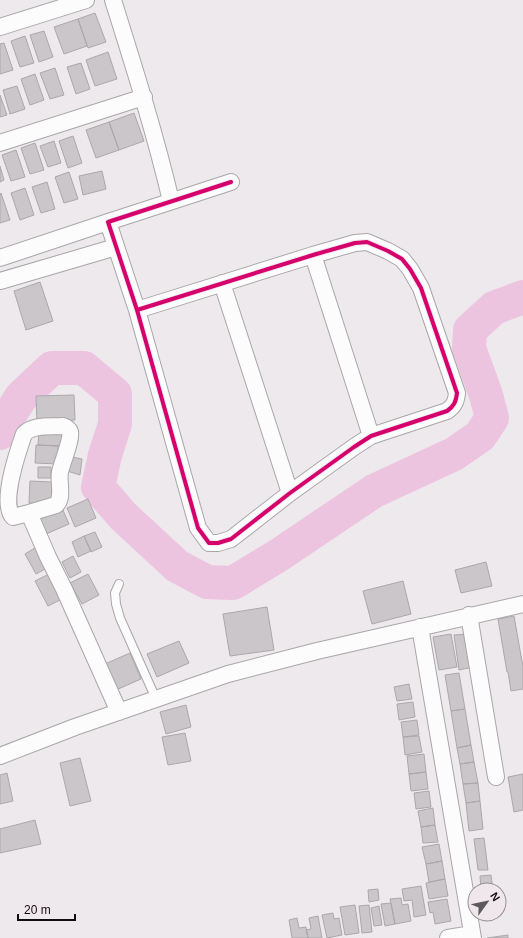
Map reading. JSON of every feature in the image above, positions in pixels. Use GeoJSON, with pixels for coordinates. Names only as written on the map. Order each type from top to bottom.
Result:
{"type":"FeatureCollection","features":[{"type":"Feature","properties":{"kind":"street"},"geometry":{"type":"LineString","coordinates":[[0,27],[86,0]]}},
{"type":"Feature","properties":{"kind":"street"},"geometry":{"type":"LineString","coordinates":[[113,0],[160,152],[171,201]]}},
{"type":"Feature","properties":{"kind":"street"},"geometry":{"type":"LineString","coordinates":[[0,143],[144,97]]}},
{"type":"Feature","properties":{"kind":"street"},"geometry":{"type":"LineString","coordinates":[[0,258],[231,182]]}},
{"type":"Feature","properties":{"kind":"street"},"geometry":{"type":"LineString","coordinates":[[108,222],[137,310],[198,528],[209,543],[218,544],[231,538],[290,493],[371,436],[447,411],[454,406],[456,400],[457,393],[421,288],[410,269],[402,259],[367,242],[355,243],[313,255],[137,310]]}},
{"type":"Feature","properties":{"kind":"street"},"geometry":{"type":"LineString","coordinates":[[0,281],[116,247]]}},
{"type":"Feature","properties":{"kind":"street"},"geometry":{"type":"LineString","coordinates":[[313,255],[371,436]]}},
{"type":"Feature","properties":{"kind":"street"},"geometry":{"type":"LineString","coordinates":[[222,283],[290,493]]}},
{"type":"Feature","properties":{"kind":"street"},"geometry":{"type":"LineString","coordinates":[[63,426],[70,431],[70,436],[61,466],[59,480],[59,502],[56,505],[29,513],[13,516],[10,514],[8,509],[7,490],[9,479],[24,434],[33,427],[63,426]]}},
{"type":"Feature","properties":{"kind":"street"},"geometry":{"type":"LineString","coordinates":[[29,513],[119,712]]}},
{"type":"Feature","properties":{"kind":"street"},"geometry":{"type":"LineString","coordinates":[[0,756],[228,674],[317,650],[523,604]]}},
{"type":"Feature","properties":{"kind":"street"},"geometry":{"type":"LineString","coordinates":[[469,615],[496,777]]}},
{"type":"Feature","properties":{"kind":"street"},"geometry":{"type":"LineString","coordinates":[[420,627],[473,936],[448,938]]}},
{"type":"Feature","properties":{"kind":"lane"},"geometry":{"type":"LineString","coordinates":[[119,584],[115,593],[120,618],[156,699]]}},
{"type":"Feature","properties":{"kind":"building"},"geometry":{"type":"Polygon","coordinates":[[[95,13],[106,42],[88,48],[78,19],[95,13]]]}},
{"type":"Feature","properties":{"kind":"building"},"geometry":{"type":"Polygon","coordinates":[[[78,19],[87,46],[64,54],[54,27],[78,19]]]}},
{"type":"Feature","properties":{"kind":"building"},"geometry":{"type":"Polygon","coordinates":[[[44,31],[53,57],[39,62],[30,35],[44,31]]]}},
{"type":"Feature","properties":{"kind":"building"},"geometry":{"type":"Polygon","coordinates":[[[25,36],[34,63],[20,67],[11,41],[25,36]]]}},
{"type":"Feature","properties":{"kind":"building"},"geometry":{"type":"Polygon","coordinates":[[[4,43],[13,70],[0,74],[0,44],[4,43]]]}},
{"type":"Feature","properties":{"kind":"building"},"geometry":{"type":"Polygon","coordinates":[[[108,52],[117,79],[95,86],[86,60],[108,52]]]}},
{"type":"Feature","properties":{"kind":"building"},"geometry":{"type":"Polygon","coordinates":[[[81,63],[90,89],[76,94],[67,67],[81,63]]]}},
{"type":"Feature","properties":{"kind":"building"},"geometry":{"type":"Polygon","coordinates":[[[55,68],[64,95],[50,99],[40,73],[55,68]]]}},
{"type":"Feature","properties":{"kind":"building"},"geometry":{"type":"Polygon","coordinates":[[[35,74],[44,100],[30,105],[21,79],[35,74]]]}},
{"type":"Feature","properties":{"kind":"building"},"geometry":{"type":"Polygon","coordinates":[[[17,86],[25,109],[10,114],[3,90],[17,86]]]}},
{"type":"Feature","properties":{"kind":"building"},"geometry":{"type":"Polygon","coordinates":[[[0,95],[7,115],[0,117],[0,95]]]}},
{"type":"Feature","properties":{"kind":"building"},"geometry":{"type":"Polygon","coordinates":[[[134,113],[144,141],[119,150],[109,122],[134,113]]]}},
{"type":"Feature","properties":{"kind":"building"},"geometry":{"type":"Polygon","coordinates":[[[109,122],[119,150],[96,158],[86,130],[109,122]]]}},
{"type":"Feature","properties":{"kind":"building"},"geometry":{"type":"Polygon","coordinates":[[[73,136],[82,163],[68,168],[59,141],[73,136]]]}},
{"type":"Feature","properties":{"kind":"building"},"geometry":{"type":"Polygon","coordinates":[[[54,141],[61,163],[48,167],[40,146],[54,141]]]}},
{"type":"Feature","properties":{"kind":"building"},"geometry":{"type":"Polygon","coordinates":[[[35,143],[44,170],[30,174],[21,148],[35,143]]]}},
{"type":"Feature","properties":{"kind":"building"},"geometry":{"type":"Polygon","coordinates":[[[16,150],[25,177],[11,181],[2,155],[16,150]]]}},
{"type":"Feature","properties":{"kind":"building"},"geometry":{"type":"Polygon","coordinates":[[[0,166],[4,180],[0,182],[0,166]]]}},
{"type":"Feature","properties":{"kind":"building"},"geometry":{"type":"Polygon","coordinates":[[[102,171],[106,189],[83,195],[79,176],[102,171]]]}},
{"type":"Feature","properties":{"kind":"building"},"geometry":{"type":"Polygon","coordinates":[[[69,172],[78,199],[64,203],[55,177],[69,172]]]}},
{"type":"Feature","properties":{"kind":"building"},"geometry":{"type":"Polygon","coordinates":[[[47,182],[55,209],[41,213],[32,187],[47,182]]]}},
{"type":"Feature","properties":{"kind":"building"},"geometry":{"type":"Polygon","coordinates":[[[25,188],[34,215],[20,220],[11,193],[25,188]]]}},
{"type":"Feature","properties":{"kind":"building"},"geometry":{"type":"Polygon","coordinates":[[[1,193],[10,220],[0,223],[0,194],[1,193]]]}},
{"type":"Feature","properties":{"kind":"building"},"geometry":{"type":"Polygon","coordinates":[[[40,282],[53,321],[26,330],[14,291],[40,282]]]}},
{"type":"Feature","properties":{"kind":"building"},"geometry":{"type":"Polygon","coordinates":[[[74,395],[75,420],[37,422],[36,396],[74,395]]]}},
{"type":"Feature","properties":{"kind":"building"},"geometry":{"type":"Polygon","coordinates":[[[39,430],[65,431],[65,446],[38,445],[39,430]]]}},
{"type":"Feature","properties":{"kind":"building"},"geometry":{"type":"Polygon","coordinates":[[[36,445],[58,446],[57,464],[35,463],[36,445]]]}},
{"type":"Feature","properties":{"kind":"building"},"geometry":{"type":"Polygon","coordinates":[[[67,456],[82,459],[80,475],[64,470],[67,456]]]}},
{"type":"Feature","properties":{"kind":"building"},"geometry":{"type":"Polygon","coordinates":[[[38,467],[51,467],[51,478],[38,478],[38,467]]]}},
{"type":"Feature","properties":{"kind":"building"},"geometry":{"type":"Polygon","coordinates":[[[30,481],[52,482],[51,504],[29,503],[30,481]]]}},
{"type":"Feature","properties":{"kind":"building"},"geometry":{"type":"Polygon","coordinates":[[[88,499],[96,518],[75,527],[67,508],[88,499]]]}},
{"type":"Feature","properties":{"kind":"building"},"geometry":{"type":"Polygon","coordinates":[[[62,508],[69,524],[46,534],[39,518],[62,508]]]}},
{"type":"Feature","properties":{"kind":"building"},"geometry":{"type":"Polygon","coordinates":[[[95,532],[102,547],[91,552],[84,536],[95,532]]]}},
{"type":"Feature","properties":{"kind":"building"},"geometry":{"type":"Polygon","coordinates":[[[84,536],[91,551],[78,557],[72,542],[84,536]]]}},
{"type":"Feature","properties":{"kind":"building"},"geometry":{"type":"Polygon","coordinates":[[[38,546],[49,567],[36,574],[25,554],[38,546]]]}},
{"type":"Feature","properties":{"kind":"building"},"geometry":{"type":"Polygon","coordinates":[[[73,556],[81,572],[70,578],[62,562],[73,556]]]}},
{"type":"Feature","properties":{"kind":"building"},"geometry":{"type":"Polygon","coordinates":[[[486,562],[492,586],[461,593],[455,570],[486,562]]]}},
{"type":"Feature","properties":{"kind":"building"},"geometry":{"type":"Polygon","coordinates":[[[51,573],[64,598],[48,606],[35,581],[51,573]]]}},
{"type":"Feature","properties":{"kind":"building"},"geometry":{"type":"Polygon","coordinates":[[[88,574],[99,595],[82,604],[70,583],[88,574]]]}},
{"type":"Feature","properties":{"kind":"building"},"geometry":{"type":"Polygon","coordinates":[[[403,581],[411,614],[372,624],[363,591],[403,581]]]}},
{"type":"Feature","properties":{"kind":"building"},"geometry":{"type":"Polygon","coordinates":[[[267,607],[274,650],[230,656],[223,614],[267,607]]]}},
{"type":"Feature","properties":{"kind":"building"},"geometry":{"type":"Polygon","coordinates":[[[514,616],[523,667],[523,689],[511,691],[498,619],[514,616]]]}},
{"type":"Feature","properties":{"kind":"building"},"geometry":{"type":"Polygon","coordinates":[[[451,634],[457,667],[439,670],[433,637],[451,634]]]}},
{"type":"Feature","properties":{"kind":"building"},"geometry":{"type":"Polygon","coordinates":[[[468,634],[473,667],[459,670],[454,635],[468,634]]]}},
{"type":"Feature","properties":{"kind":"building"},"geometry":{"type":"Polygon","coordinates":[[[179,641],[189,663],[157,677],[147,654],[179,641]]]}},
{"type":"Feature","properties":{"kind":"building"},"geometry":{"type":"Polygon","coordinates":[[[130,653],[141,679],[116,690],[105,664],[130,653]]]}},
{"type":"Feature","properties":{"kind":"building"},"geometry":{"type":"Polygon","coordinates":[[[459,673],[465,709],[451,711],[445,675],[459,673]]]}},
{"type":"Feature","properties":{"kind":"building"},"geometry":{"type":"Polygon","coordinates":[[[409,684],[412,699],[397,701],[394,687],[409,684]]]}},
{"type":"Feature","properties":{"kind":"building"},"geometry":{"type":"Polygon","coordinates":[[[413,702],[415,717],[399,720],[397,704],[413,702]]]}},
{"type":"Feature","properties":{"kind":"building"},"geometry":{"type":"Polygon","coordinates":[[[186,705],[191,727],[166,734],[160,712],[186,705]]]}},
{"type":"Feature","properties":{"kind":"building"},"geometry":{"type":"Polygon","coordinates":[[[465,709],[471,745],[457,748],[451,711],[465,709]]]}},
{"type":"Feature","properties":{"kind":"building"},"geometry":{"type":"Polygon","coordinates":[[[417,720],[419,735],[403,737],[401,722],[417,720]]]}},
{"type":"Feature","properties":{"kind":"building"},"geometry":{"type":"Polygon","coordinates":[[[185,733],[191,761],[168,765],[162,737],[185,733]]]}},
{"type":"Feature","properties":{"kind":"building"},"geometry":{"type":"Polygon","coordinates":[[[419,736],[422,752],[405,755],[403,737],[419,736]]]}},
{"type":"Feature","properties":{"kind":"building"},"geometry":{"type":"Polygon","coordinates":[[[471,745],[474,762],[460,764],[457,748],[471,745]]]}},
{"type":"Feature","properties":{"kind":"building"},"geometry":{"type":"Polygon","coordinates":[[[424,754],[426,772],[409,774],[407,756],[424,754]]]}},
{"type":"Feature","properties":{"kind":"building"},"geometry":{"type":"Polygon","coordinates":[[[80,758],[91,801],[70,806],[60,763],[80,758]]]}},
{"type":"Feature","properties":{"kind":"building"},"geometry":{"type":"Polygon","coordinates":[[[474,762],[478,783],[463,784],[460,764],[474,762]]]}},
{"type":"Feature","properties":{"kind":"building"},"geometry":{"type":"Polygon","coordinates":[[[426,772],[428,789],[411,791],[409,774],[426,772]]]}},
{"type":"Feature","properties":{"kind":"building"},"geometry":{"type":"Polygon","coordinates":[[[7,773],[13,801],[0,804],[0,775],[7,773]]]}},
{"type":"Feature","properties":{"kind":"building"},"geometry":{"type":"Polygon","coordinates":[[[523,774],[523,810],[514,812],[508,777],[523,774]]]}},
{"type":"Feature","properties":{"kind":"building"},"geometry":{"type":"Polygon","coordinates":[[[478,783],[480,801],[466,803],[463,784],[478,783]]]}},
{"type":"Feature","properties":{"kind":"building"},"geometry":{"type":"Polygon","coordinates":[[[429,791],[431,807],[416,809],[414,793],[429,791]]]}},
{"type":"Feature","properties":{"kind":"building"},"geometry":{"type":"Polygon","coordinates":[[[480,801],[483,829],[469,831],[466,803],[480,801]]]}},
{"type":"Feature","properties":{"kind":"building"},"geometry":{"type":"Polygon","coordinates":[[[433,808],[435,825],[421,827],[418,811],[433,808]]]}},
{"type":"Feature","properties":{"kind":"building"},"geometry":{"type":"Polygon","coordinates":[[[35,820],[41,844],[0,853],[0,829],[35,820]]]}},
{"type":"Feature","properties":{"kind":"building"},"geometry":{"type":"Polygon","coordinates":[[[435,825],[438,842],[423,843],[421,827],[435,825]]]}},
{"type":"Feature","properties":{"kind":"building"},"geometry":{"type":"Polygon","coordinates":[[[484,838],[488,870],[478,870],[474,839],[484,838]]]}},
{"type":"Feature","properties":{"kind":"building"},"geometry":{"type":"Polygon","coordinates":[[[439,844],[442,861],[426,864],[422,847],[439,844]]]}},
{"type":"Feature","properties":{"kind":"building"},"geometry":{"type":"Polygon","coordinates":[[[442,861],[445,879],[429,882],[426,864],[442,861]]]}},
{"type":"Feature","properties":{"kind":"building"},"geometry":{"type":"Polygon","coordinates":[[[491,875],[492,882],[480,882],[480,876],[491,875]]]}},
{"type":"Feature","properties":{"kind":"building"},"geometry":{"type":"Polygon","coordinates":[[[445,879],[448,896],[429,899],[426,883],[445,879]]]}},
{"type":"Feature","properties":{"kind":"building"},"geometry":{"type":"Polygon","coordinates":[[[421,886],[426,915],[414,917],[412,900],[404,901],[402,889],[421,886]]]}},
{"type":"Feature","properties":{"kind":"building"},"geometry":{"type":"Polygon","coordinates":[[[378,889],[379,900],[369,902],[368,890],[378,889]]]}},
{"type":"Feature","properties":{"kind":"building"},"geometry":{"type":"Polygon","coordinates":[[[401,898],[402,905],[408,904],[411,921],[395,924],[390,899],[401,898]]]}},
{"type":"Feature","properties":{"kind":"building"},"geometry":{"type":"Polygon","coordinates":[[[447,899],[451,921],[435,924],[433,912],[430,913],[428,902],[447,899]]]}},
{"type":"Feature","properties":{"kind":"building"},"geometry":{"type":"Polygon","coordinates":[[[391,903],[395,924],[385,926],[381,904],[391,903]]]}},
{"type":"Feature","properties":{"kind":"building"},"geometry":{"type":"Polygon","coordinates":[[[355,905],[359,933],[345,935],[340,907],[355,905]]]}},
{"type":"Feature","properties":{"kind":"building"},"geometry":{"type":"Polygon","coordinates":[[[369,905],[372,932],[362,933],[359,906],[369,905]]]}},
{"type":"Feature","properties":{"kind":"building"},"geometry":{"type":"Polygon","coordinates":[[[379,906],[382,925],[374,926],[371,908],[379,906]]]}},
{"type":"Feature","properties":{"kind":"building"},"geometry":{"type":"Polygon","coordinates":[[[333,913],[334,919],[339,918],[342,935],[327,938],[322,915],[333,913]]]}},
{"type":"Feature","properties":{"kind":"building"},"geometry":{"type":"Polygon","coordinates":[[[318,916],[322,938],[308,938],[306,930],[311,929],[309,918],[318,916]]]}},
{"type":"Feature","properties":{"kind":"building"},"geometry":{"type":"Polygon","coordinates":[[[297,918],[299,928],[306,927],[308,938],[292,938],[289,920],[297,918]]]}},
{"type":"Feature","properties":{"kind":"building"},"geometry":{"type":"Polygon","coordinates":[[[508,935],[508,938],[487,938],[508,935]]]}},
{"type":"Feature","properties":{"kind":"waterway"},"geometry":{"type":"LineString","coordinates":[[0,433],[21,397],[52,368],[84,368],[115,394],[115,424],[105,455],[98,487],[123,516],[177,566],[207,582],[233,583],[279,555],[374,491],[454,454],[480,436],[492,418],[486,395],[469,348],[470,330],[494,308],[523,297]]}},
{"type":"Feature","properties":{"kind":"cycle path"},"geometry":{"type":"LineString","coordinates":[[137,310],[313,255],[355,243],[367,242],[402,259],[410,269],[421,288],[457,393],[453,405],[447,411],[371,436],[290,493],[231,539],[218,543],[209,543],[198,528],[137,310],[108,222],[231,182]]}}]}
